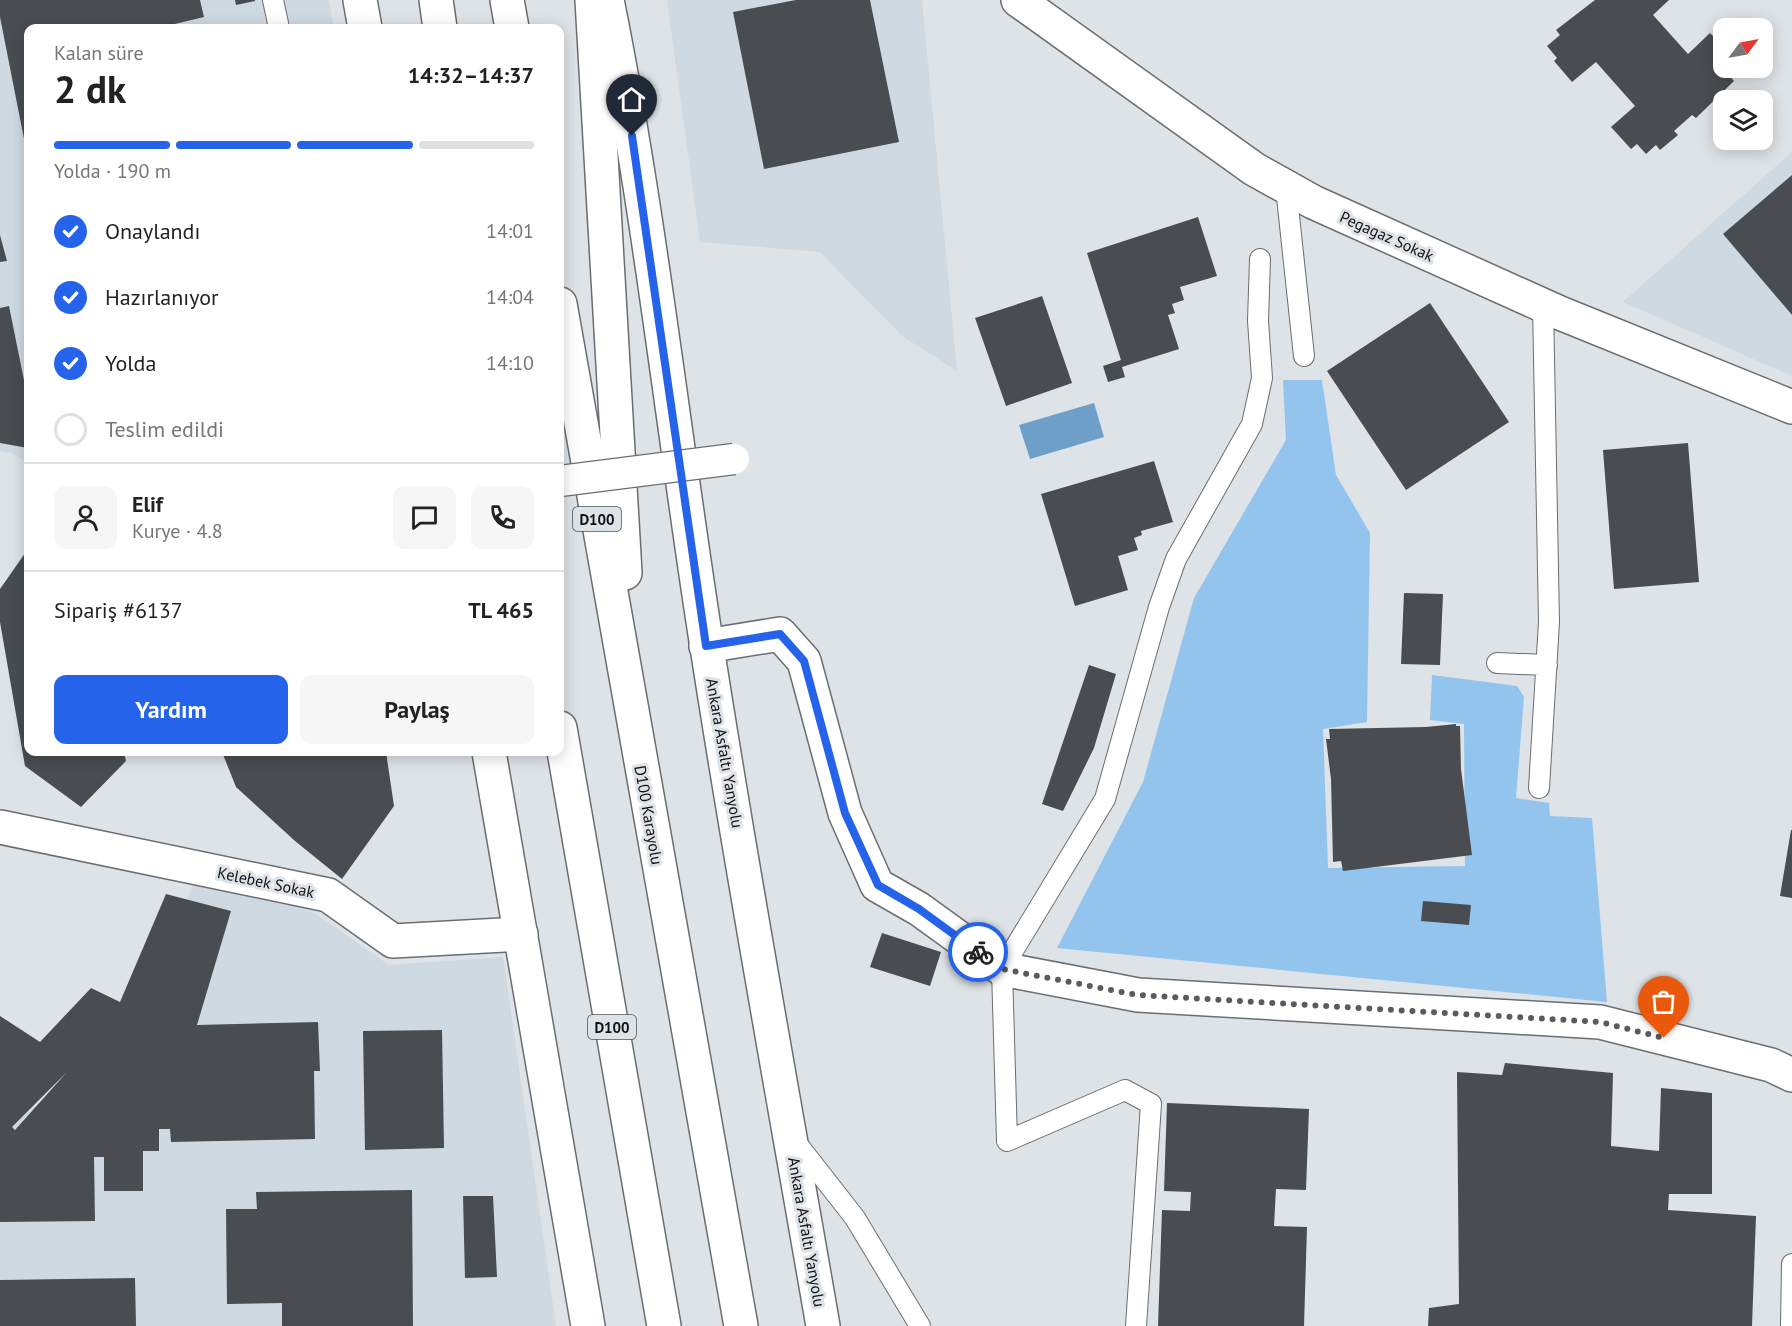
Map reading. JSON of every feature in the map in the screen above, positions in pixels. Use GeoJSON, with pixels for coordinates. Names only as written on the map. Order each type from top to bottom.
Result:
{"type":"FeatureCollection","features":[{"type":"Feature","properties":{"kind":"main road"},"geometry":{"type":"LineString","coordinates":[[360,0],[364,24]]}},
{"type":"Feature","properties":{"kind":"main road"},"geometry":{"type":"LineString","coordinates":[[436,0],[439,24]]}},
{"type":"Feature","properties":{"kind":"main road"},"geometry":{"type":"LineString","coordinates":[[507,0],[511,24]]}},
{"type":"Feature","properties":{"kind":"main road"},"geometry":{"type":"LineString","coordinates":[[592,0],[634,734]]}},
{"type":"Feature","properties":{"kind":"main road","name":"Ankara Asfaltı Yanyolu"},"geometry":{"type":"LineString","coordinates":[[607,0],[625,91],[667,360],[706,646],[823,1326]]}},
{"type":"Feature","properties":{"kind":"main road","name":"Pegagaz Sokak"},"geometry":{"type":"LineString","coordinates":[[1018,0],[1254,169],[1286,188],[1543,305],[1792,407]]}},
{"type":"Feature","properties":{"kind":"main road","name":"D100 Karayolu"},"geometry":{"type":"LineString","coordinates":[[564,327],[634,734],[741,1326]]}},
{"type":"Feature","properties":{"kind":"main road"},"geometry":{"type":"LineString","coordinates":[[706,646],[780,634],[804,661],[845,813],[878,885],[919,909],[1002,969],[1137,995],[1600,1022],[1771,1065],[1792,1075]]}},
{"type":"Feature","properties":{"kind":"main road","name":"D100"},"geometry":{"type":"LineString","coordinates":[[564,751],[664,1326]]}},
{"type":"Feature","properties":{"kind":"main road"},"geometry":{"type":"LineString","coordinates":[[490,756],[588,1326]]}},
{"type":"Feature","properties":{"kind":"main road","name":"Kelebek Sokak"},"geometry":{"type":"LineString","coordinates":[[0,827],[328,895],[393,941],[520,934]]}},
{"type":"Feature","properties":{"kind":"street"},"geometry":{"type":"LineString","coordinates":[[564,480],[734,459]]}},
{"type":"Feature","properties":{"kind":"lane"},"geometry":{"type":"LineString","coordinates":[[273,0],[278,24]]}},
{"type":"Feature","properties":{"kind":"lane"},"geometry":{"type":"LineString","coordinates":[[1286,188],[1304,356]]}},
{"type":"Feature","properties":{"kind":"lane"},"geometry":{"type":"LineString","coordinates":[[1136,1326],[1151,1104],[1125,1090],[1007,1141],[1002,969],[1105,799],[1159,607],[1176,560],[1252,424],[1262,378],[1258,321],[1260,259]]}},
{"type":"Feature","properties":{"kind":"lane"},"geometry":{"type":"LineString","coordinates":[[1539,788],[1550,622],[1543,305]]}},
{"type":"Feature","properties":{"kind":"lane"},"geometry":{"type":"LineString","coordinates":[[1497,663],[1547,665]]}},
{"type":"Feature","properties":{"kind":"lane"},"geometry":{"type":"LineString","coordinates":[[790,1135],[855,1218],[920,1326]]}},
{"type":"Feature","properties":{"kind":"lane"},"geometry":{"type":"LineString","coordinates":[[1791,1326],[1792,1264]]}},
{"type":"Feature","properties":{"kind":"shaded area"},"geometry":{"type":"Polygon","coordinates":[[[0,0],[329,0],[333,24],[24,24],[24,460],[11,453],[0,451],[0,0]]]}},
{"type":"Feature","properties":{"kind":"shaded area"},"geometry":{"type":"Polygon","coordinates":[[[667,0],[922,0],[957,371],[902,336],[820,252],[700,242],[667,0]]]}},
{"type":"Feature","properties":{"kind":"shaded area"},"geometry":{"type":"Polygon","coordinates":[[[1792,152],[1792,376],[1623,302],[1792,152]]]}},
{"type":"Feature","properties":{"kind":"shaded area"},"geometry":{"type":"Polygon","coordinates":[[[1283,380],[1322,380],[1336,475],[1370,533],[1367,722],[1323,729],[1328,868],[1465,866],[1464,724],[1430,720],[1432,675],[1517,686],[1524,697],[1516,798],[1549,803],[1550,816],[1592,818],[1607,1002],[1057,948],[1143,782],[1194,598],[1286,440],[1283,380]]]}},
{"type":"Feature","properties":{"kind":"shaded area"},"geometry":{"type":"Polygon","coordinates":[[[1094,403],[1104,437],[1030,459],[1019,425],[1094,403]]]}},
{"type":"Feature","properties":{"kind":"shaded area"},"geometry":{"type":"Polygon","coordinates":[[[194,884],[311,911],[389,965],[503,957],[556,1326],[0,1326],[0,1135],[127,1029],[194,884]]]}},
{"type":"Feature","properties":{"kind":"building"},"geometry":{"type":"Polygon","coordinates":[[[0,0],[200,0],[204,17],[175,24],[24,24],[24,139],[0,17],[0,0]]]}},
{"type":"Feature","properties":{"kind":"building"},"geometry":{"type":"Polygon","coordinates":[[[235,0],[255,0],[255,1],[236,5],[235,0]]]}},
{"type":"Feature","properties":{"kind":"building"},"geometry":{"type":"Polygon","coordinates":[[[796,0],[870,0],[899,142],[764,169],[733,12],[796,0]]]}},
{"type":"Feature","properties":{"kind":"building"},"geometry":{"type":"Polygon","coordinates":[[[1595,0],[1669,0],[1653,15],[1688,54],[1710,33],[1713,36],[1713,78],[1731,78],[1734,81],[1725,90],[1713,90],[1713,101],[1696,118],[1692,115],[1674,131],[1678,135],[1660,150],[1656,145],[1646,154],[1637,144],[1631,149],[1611,127],[1635,106],[1596,62],[1572,82],[1554,61],[1557,58],[1547,46],[1560,35],[1556,30],[1595,0]]]}},
{"type":"Feature","properties":{"kind":"building"},"geometry":{"type":"Polygon","coordinates":[[[1792,175],[1792,315],[1723,234],[1792,175]]]}},
{"type":"Feature","properties":{"kind":"building"},"geometry":{"type":"Polygon","coordinates":[[[1198,217],[1217,276],[1180,287],[1184,300],[1172,304],[1175,313],[1168,315],[1179,349],[1122,367],[1125,377],[1108,382],[1103,366],[1121,360],[1087,253],[1198,217]]]}},
{"type":"Feature","properties":{"kind":"building"},"geometry":{"type":"Polygon","coordinates":[[[0,235],[7,261],[0,262],[0,235]]]}},
{"type":"Feature","properties":{"kind":"building"},"geometry":{"type":"Polygon","coordinates":[[[1042,296],[1072,383],[1006,406],[975,318],[1042,296]]]}},
{"type":"Feature","properties":{"kind":"building"},"geometry":{"type":"Polygon","coordinates":[[[1430,303],[1509,422],[1406,490],[1327,371],[1430,303]]]}},
{"type":"Feature","properties":{"kind":"building"},"geometry":{"type":"Polygon","coordinates":[[[9,306],[24,380],[24,447],[0,443],[0,308],[9,306]]]}},
{"type":"Feature","properties":{"kind":"building"},"geometry":{"type":"Polygon","coordinates":[[[1688,443],[1699,582],[1614,589],[1603,450],[1688,443]]]}},
{"type":"Feature","properties":{"kind":"building"},"geometry":{"type":"Polygon","coordinates":[[[1154,461],[1173,522],[1141,531],[1142,535],[1134,538],[1138,550],[1118,556],[1128,590],[1075,606],[1041,494],[1154,461]]]}},
{"type":"Feature","properties":{"kind":"building"},"geometry":{"type":"Polygon","coordinates":[[[24,555],[24,756],[125,756],[126,761],[81,807],[25,766],[0,622],[0,589],[24,555]]]}},
{"type":"Feature","properties":{"kind":"building"},"geometry":{"type":"Polygon","coordinates":[[[1404,593],[1443,594],[1440,665],[1401,664],[1404,593]]]}},
{"type":"Feature","properties":{"kind":"building"},"geometry":{"type":"Polygon","coordinates":[[[1089,665],[1116,674],[1094,748],[1063,811],[1042,804],[1089,665]]]}},
{"type":"Feature","properties":{"kind":"building"},"geometry":{"type":"Polygon","coordinates":[[[1456,724],[1460,726],[1461,769],[1472,855],[1343,871],[1341,861],[1333,862],[1331,779],[1326,739],[1330,739],[1329,729],[1426,727],[1456,724]]]}},
{"type":"Feature","properties":{"kind":"building"},"geometry":{"type":"Polygon","coordinates":[[[224,756],[387,756],[394,806],[342,879],[295,841],[236,787],[224,756]]]}},
{"type":"Feature","properties":{"kind":"building"},"geometry":{"type":"Polygon","coordinates":[[[1792,830],[1792,898],[1780,896],[1792,830]]]}},
{"type":"Feature","properties":{"kind":"building"},"geometry":{"type":"Polygon","coordinates":[[[166,894],[231,911],[197,1025],[318,1022],[320,1071],[314,1071],[315,1139],[171,1142],[170,1129],[159,1129],[159,1151],[143,1151],[143,1191],[104,1191],[104,1157],[94,1157],[95,1221],[0,1222],[0,1016],[40,1042],[91,988],[120,1002],[166,894]],[[67,1072],[12,1127],[15,1130],[67,1072]]]}},
{"type":"Feature","properties":{"kind":"building"},"geometry":{"type":"Polygon","coordinates":[[[1423,901],[1471,905],[1469,925],[1421,921],[1423,901]]]}},
{"type":"Feature","properties":{"kind":"building"},"geometry":{"type":"Polygon","coordinates":[[[882,933],[941,952],[930,986],[870,967],[882,933]]]}},
{"type":"Feature","properties":{"kind":"building"},"geometry":{"type":"Polygon","coordinates":[[[442,1030],[444,1148],[365,1150],[363,1031],[442,1030]]]}},
{"type":"Feature","properties":{"kind":"building"},"geometry":{"type":"Polygon","coordinates":[[[1505,1063],[1613,1073],[1611,1146],[1659,1151],[1661,1088],[1712,1093],[1712,1194],[1669,1194],[1668,1210],[1756,1216],[1752,1326],[1428,1326],[1429,1308],[1459,1304],[1457,1072],[1502,1075],[1505,1063]]]}},
{"type":"Feature","properties":{"kind":"building"},"geometry":{"type":"Polygon","coordinates":[[[1167,1103],[1309,1109],[1306,1190],[1276,1189],[1274,1226],[1307,1227],[1304,1326],[1158,1326],[1162,1210],[1190,1211],[1191,1192],[1164,1191],[1167,1103]]]}},
{"type":"Feature","properties":{"kind":"building"},"geometry":{"type":"Polygon","coordinates":[[[412,1190],[413,1326],[282,1326],[282,1303],[227,1304],[226,1209],[257,1209],[256,1192],[412,1190]]]}},
{"type":"Feature","properties":{"kind":"building"},"geometry":{"type":"Polygon","coordinates":[[[463,1196],[493,1196],[497,1277],[465,1278],[463,1196]]]}},
{"type":"Feature","properties":{"kind":"building"},"geometry":{"type":"Polygon","coordinates":[[[135,1278],[136,1326],[0,1326],[0,1280],[135,1278]]]}},
{"type":"Feature","properties":{"kind":"way so far"},"geometry":{"type":"LineString","coordinates":[[978,952],[1002,969],[1137,995],[1600,1022],[1664,1038]]}},
{"type":"Feature","properties":{"kind":"route"},"geometry":{"type":"LineString","coordinates":[[632,136],[667,360],[706,646],[780,634],[804,661],[845,813],[878,885],[919,909],[978,952]]}}]}
